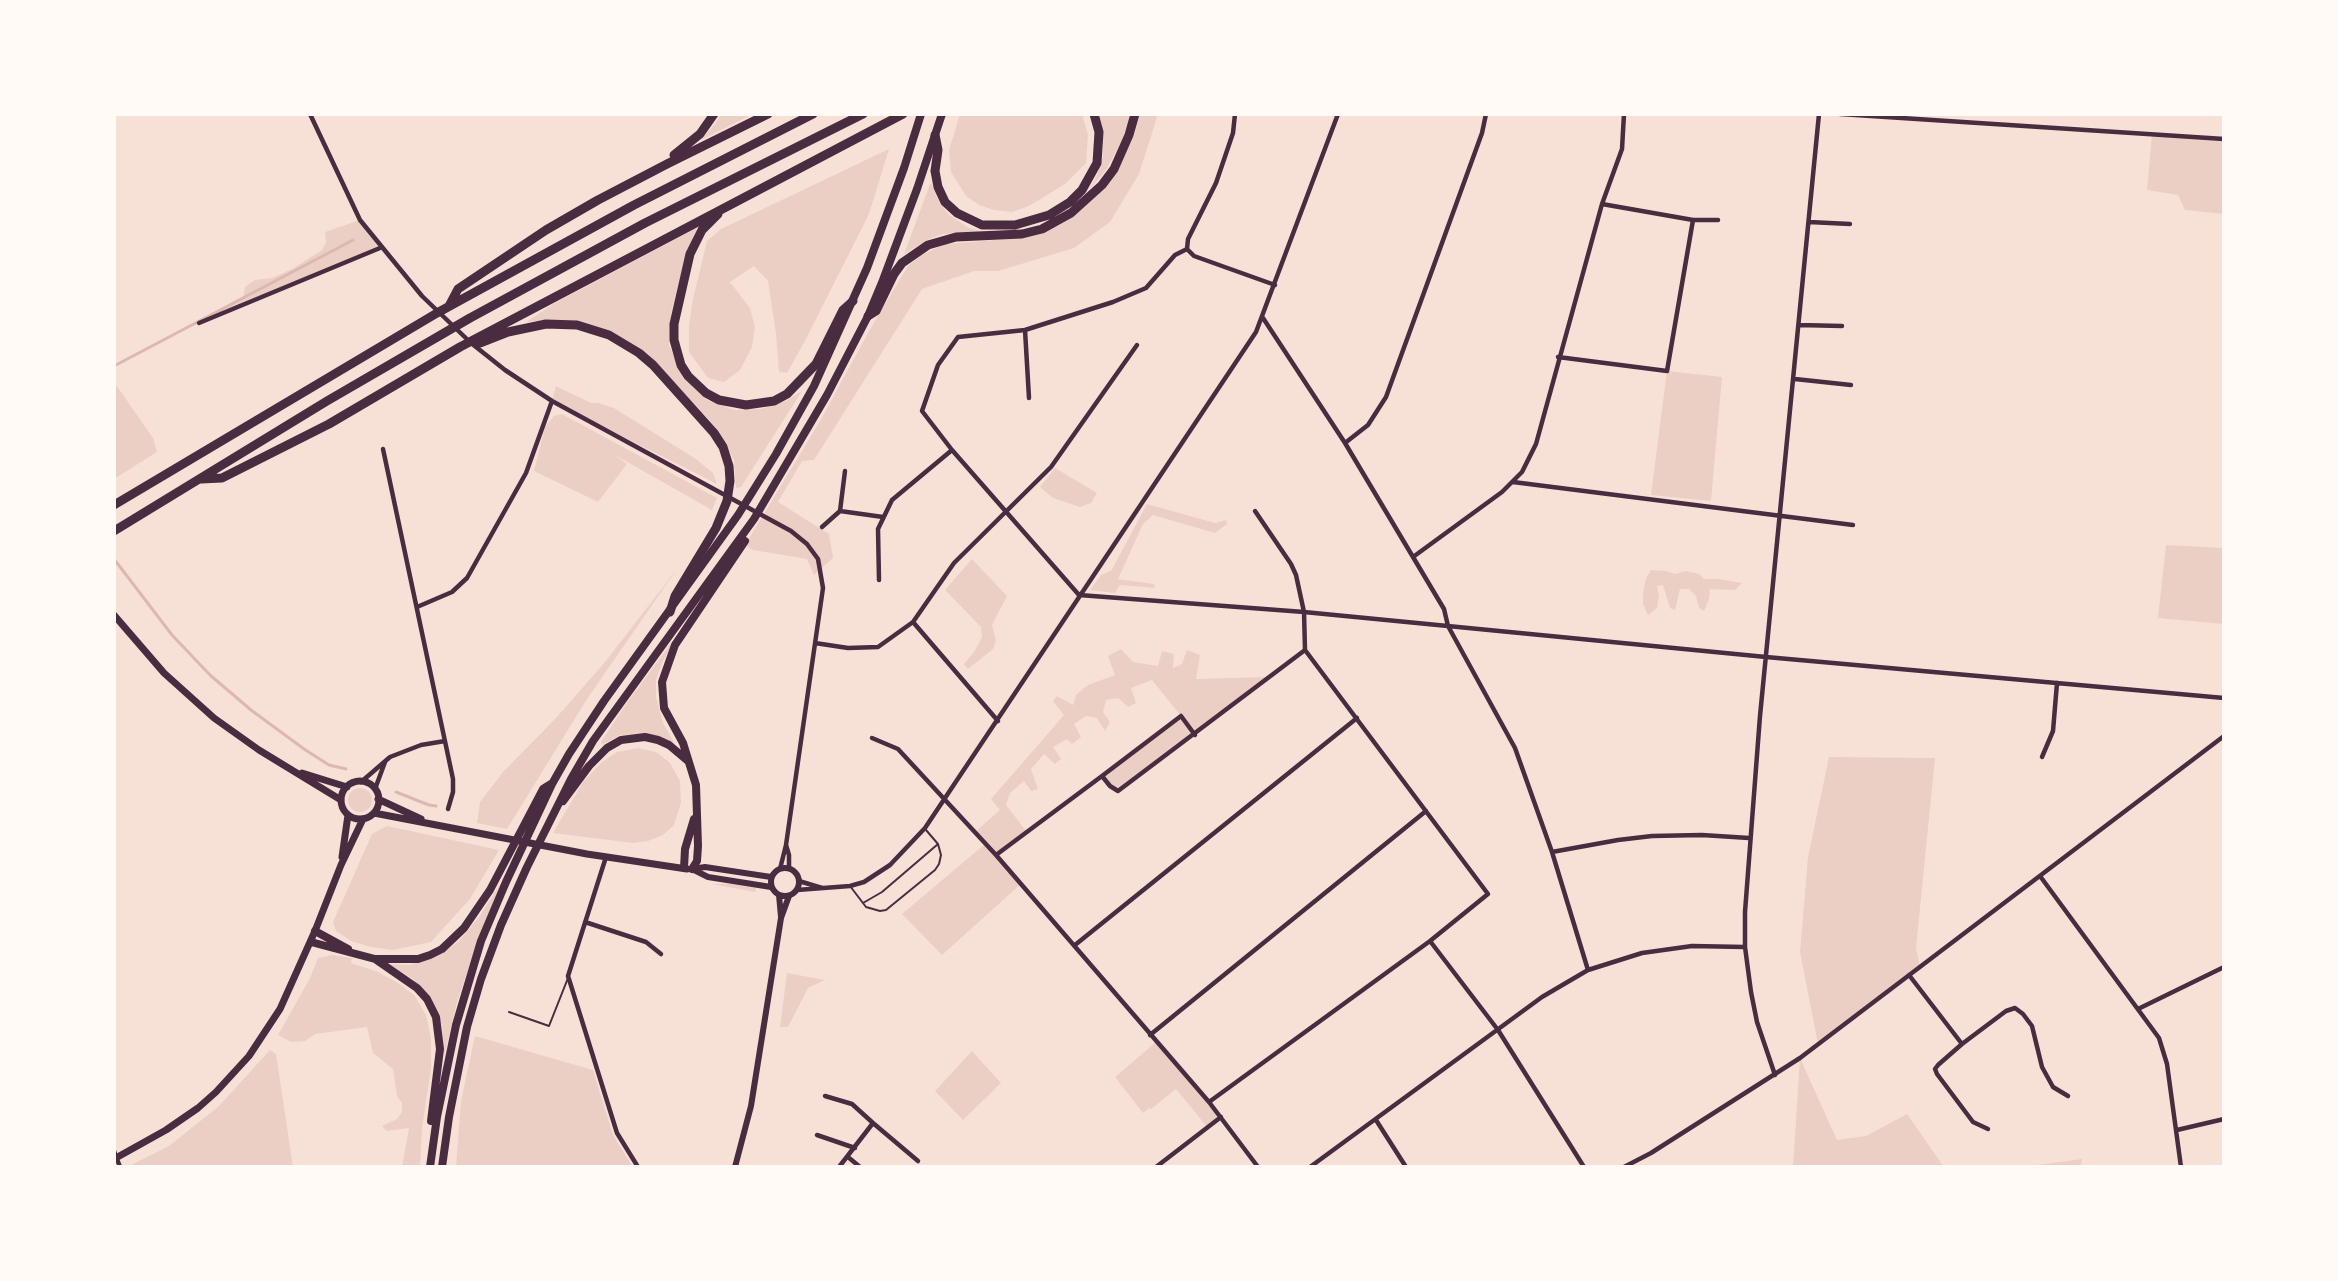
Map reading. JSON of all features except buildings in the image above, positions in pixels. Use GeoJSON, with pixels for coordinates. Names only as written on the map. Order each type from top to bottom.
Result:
{"type":"FeatureCollection","features":[{"type":"Feature","properties":{"kind":"highway"},"geometry":{"type":"LineString","coordinates":[[667,164],[674,154],[700,134],[714,114]]}},
{"type":"Feature","properties":{"kind":"highway"},"geometry":{"type":"LineString","coordinates":[[449,306],[458,289],[546,230],[598,200],[768,114]]}},
{"type":"Feature","properties":{"kind":"highway"},"geometry":{"type":"LineString","coordinates":[[114,506],[449,306],[634,205],[813,114]]}},
{"type":"Feature","properties":{"kind":"highway"},"geometry":{"type":"LineString","coordinates":[[114,531],[358,383],[528,286],[665,213],[863,114]]}},
{"type":"Feature","properties":{"kind":"highway"},"geometry":{"type":"LineString","coordinates":[[198,479],[222,478],[329,424],[460,347],[903,114]]}},
{"type":"Feature","properties":{"kind":"highway"},"geometry":{"type":"LineString","coordinates":[[430,1167],[434,1133],[456,1025],[481,941],[510,863],[532,819],[543,789],[552,784],[588,724],[738,514],[776,454],[809,395],[853,301],[904,168],[921,114]]}},
{"type":"Feature","properties":{"kind":"highway"},"geometry":{"type":"LineString","coordinates":[[442,1167],[453,1097],[470,1017],[501,926],[527,867],[593,741],[753,522],[827,395],[868,316],[942,114]]}},
{"type":"Feature","properties":{"kind":"highway"},"geometry":{"type":"LineString","coordinates":[[935,135],[938,150],[935,171],[938,187],[945,202],[957,213],[982,225],[1015,225],[1049,215],[1070,202],[1082,190],[1097,163],[1099,132],[1094,114]]}},
{"type":"Feature","properties":{"kind":"highway"},"geometry":{"type":"LineString","coordinates":[[868,316],[876,311],[902,262],[927,245],[956,237],[1022,234],[1042,229],[1071,213],[1102,185],[1114,169],[1129,135],[1135,114]]}},
{"type":"Feature","properties":{"kind":"highway"},"geometry":{"type":"LineString","coordinates":[[730,204],[702,230],[695,242],[677,308],[674,324],[677,353],[688,376],[696,385],[719,400],[746,405],[774,400],[787,394],[816,364],[843,310],[853,301]]}},
{"type":"Feature","properties":{"kind":"highway"},"geometry":{"type":"LineString","coordinates":[[460,347],[472,346],[528,326],[546,324],[592,329],[625,343],[653,365],[714,433],[723,447],[729,466],[730,487],[725,507],[705,548],[675,596],[669,612]]}},
{"type":"Feature","properties":{"kind":"highway"},"geometry":{"type":"LineString","coordinates":[[688,869],[697,861],[696,785],[683,743],[664,708],[662,682],[675,645],[753,529],[753,522]]}},
{"type":"Feature","properties":{"kind":"highway"},"geometry":{"type":"LineString","coordinates":[[558,806],[568,797],[589,766],[607,748],[621,740],[645,737],[658,740],[669,745],[690,763]]}},
{"type":"Feature","properties":{"kind":"highway"},"geometry":{"type":"LineString","coordinates":[[688,869],[685,849],[696,816]]}},
{"type":"Feature","properties":{"kind":"highway"},"geometry":{"type":"LineString","coordinates":[[375,959],[418,959],[442,949],[464,927],[510,863]]}},
{"type":"Feature","properties":{"kind":"highway"},"geometry":{"type":"LineString","coordinates":[[315,931],[353,952]]}},
{"type":"Feature","properties":{"kind":"highway"},"geometry":{"type":"LineString","coordinates":[[311,942],[375,959],[417,988],[427,999],[435,1017],[440,1049],[431,1121],[434,1133]]}},
{"type":"Feature","properties":{"kind":"main road"},"geometry":{"type":"LineString","coordinates":[[114,615],[186,695],[240,737],[341,800]]}},
{"type":"Feature","properties":{"kind":"main road"},"geometry":{"type":"LineString","coordinates":[[294,770],[346,787],[361,782],[371,785],[378,799],[374,813]]}},
{"type":"Feature","properties":{"kind":"main road"},"geometry":{"type":"LineString","coordinates":[[346,787],[341,800],[344,811],[348,815],[363,819]]}},
{"type":"Feature","properties":{"kind":"main road"},"geometry":{"type":"LineString","coordinates":[[378,799],[432,824]]}},
{"type":"Feature","properties":{"kind":"main road"},"geometry":{"type":"LineString","coordinates":[[115,1156],[166,1130],[198,1108],[232,1076],[266,1032],[280,1009],[311,942],[341,866],[363,819],[374,813],[606,857],[688,869]]}},
{"type":"Feature","properties":{"kind":"main road"},"geometry":{"type":"LineString","coordinates":[[341,866],[348,815]]}},
{"type":"Feature","properties":{"kind":"street"},"geometry":{"type":"LineString","coordinates":[[310,114],[360,220],[380,248],[451,325],[489,358],[552,401],[791,531],[807,544],[818,560],[823,588],[786,845],[780,869],[771,877],[771,887]]}},
{"type":"Feature","properties":{"kind":"street"},"geometry":{"type":"LineString","coordinates":[[1187,249],[1188,239],[1216,183],[1233,133],[1235,114]]}},
{"type":"Feature","properties":{"kind":"street"},"geometry":{"type":"LineString","coordinates":[[796,890],[850,886],[877,876],[925,828],[1256,332],[1338,114]]}},
{"type":"Feature","properties":{"kind":"street"},"geometry":{"type":"LineString","coordinates":[[1345,443],[1368,425],[1386,397],[1482,133],[1486,114]]}},
{"type":"Feature","properties":{"kind":"street"},"geometry":{"type":"LineString","coordinates":[[1413,557],[1502,492],[1522,472],[1536,444],[1558,357],[1602,204],[1622,149],[1624,114]]}},
{"type":"Feature","properties":{"kind":"street"},"geometry":{"type":"LineString","coordinates":[[1775,1075],[1757,1022],[1744,947],[1749,838],[1820,114]]}},
{"type":"Feature","properties":{"kind":"street"},"geometry":{"type":"LineString","coordinates":[[1840,114],[2224,139]]}},
{"type":"Feature","properties":{"kind":"street"},"geometry":{"type":"LineString","coordinates":[[1602,204],[1693,220],[1718,220]]}},
{"type":"Feature","properties":{"kind":"street"},"geometry":{"type":"LineString","coordinates":[[1558,357],[1667,370],[1693,220]]}},
{"type":"Feature","properties":{"kind":"street"},"geometry":{"type":"LineString","coordinates":[[1809,222],[1850,224]]}},
{"type":"Feature","properties":{"kind":"street"},"geometry":{"type":"LineString","coordinates":[[199,323],[380,248]]}},
{"type":"Feature","properties":{"kind":"street"},"geometry":{"type":"LineString","coordinates":[[1187,249],[1194,256],[1275,285]]}},
{"type":"Feature","properties":{"kind":"street"},"geometry":{"type":"LineString","coordinates":[[1187,249],[1175,255],[1146,288],[1113,302],[1025,330],[958,337],[938,366],[922,411],[952,450],[1079,595],[1304,612],[1766,657],[2224,698]]}},
{"type":"Feature","properties":{"kind":"street"},"geometry":{"type":"LineString","coordinates":[[1263,318],[1345,443],[1444,609],[1448,626],[1515,748],[1552,852],[1588,970]]}},
{"type":"Feature","properties":{"kind":"street"},"geometry":{"type":"LineString","coordinates":[[1799,325],[1842,326]]}},
{"type":"Feature","properties":{"kind":"street"},"geometry":{"type":"LineString","coordinates":[[1025,330],[1029,398]]}},
{"type":"Feature","properties":{"kind":"street"},"geometry":{"type":"LineString","coordinates":[[815,643],[848,648],[878,647],[914,622],[954,563],[1051,467],[1137,345]]}},
{"type":"Feature","properties":{"kind":"street"},"geometry":{"type":"LineString","coordinates":[[1795,379],[1851,385]]}},
{"type":"Feature","properties":{"kind":"street"},"geometry":{"type":"LineString","coordinates":[[417,607],[452,592],[466,578],[526,473],[552,401]]}},
{"type":"Feature","properties":{"kind":"street"},"geometry":{"type":"LineString","coordinates":[[383,449],[453,779],[453,792],[448,809]]}},
{"type":"Feature","properties":{"kind":"street"},"geometry":{"type":"LineString","coordinates":[[879,580],[878,529],[892,500],[952,450]]}},
{"type":"Feature","properties":{"kind":"street"},"geometry":{"type":"LineString","coordinates":[[822,527],[840,511],[845,471]]}},
{"type":"Feature","properties":{"kind":"street"},"geometry":{"type":"LineString","coordinates":[[1512,482],[1853,525]]}},
{"type":"Feature","properties":{"kind":"street"},"geometry":{"type":"LineString","coordinates":[[840,511],[883,517]]}},
{"type":"Feature","properties":{"kind":"street"},"geometry":{"type":"LineString","coordinates":[[1209,1102],[1430,941],[1488,894],[1305,650],[1304,612],[1296,575],[1255,511]]}},
{"type":"Feature","properties":{"kind":"street"},"geometry":{"type":"LineString","coordinates":[[914,622],[998,721]]}},
{"type":"Feature","properties":{"kind":"street"},"geometry":{"type":"LineString","coordinates":[[1102,776],[1110,786],[1118,791],[1305,650]]}},
{"type":"Feature","properties":{"kind":"street"},"geometry":{"type":"LineString","coordinates":[[2042,757],[2053,731],[2057,683]]}},
{"type":"Feature","properties":{"kind":"street"},"geometry":{"type":"LineString","coordinates":[[996,855],[1181,716],[1195,735]]}},
{"type":"Feature","properties":{"kind":"street"},"geometry":{"type":"LineString","coordinates":[[1075,945],[1357,718]]}},
{"type":"Feature","properties":{"kind":"street"},"geometry":{"type":"LineString","coordinates":[[1624,1167],[1651,1153],[1775,1075],[2224,736]]}},
{"type":"Feature","properties":{"kind":"street"},"geometry":{"type":"LineString","coordinates":[[872,738],[898,749],[996,855],[1209,1102],[1258,1167]]}},
{"type":"Feature","properties":{"kind":"street"},"geometry":{"type":"LineString","coordinates":[[361,782],[373,769],[402,751],[445,741]]}},
{"type":"Feature","properties":{"kind":"street"},"geometry":{"type":"LineString","coordinates":[[375,789],[385,762]]}},
{"type":"Feature","properties":{"kind":"street"},"geometry":{"type":"LineString","coordinates":[[1150,1035],[1426,811]]}},
{"type":"Feature","properties":{"kind":"street"},"geometry":{"type":"LineString","coordinates":[[1552,852],[1652,836],[1701,835],[1749,838]]}},
{"type":"Feature","properties":{"kind":"street"},"geometry":{"type":"LineString","coordinates":[[786,845],[789,868]]}},
{"type":"Feature","properties":{"kind":"street"},"geometry":{"type":"LineString","coordinates":[[606,857],[568,976],[617,1133],[638,1167]]}},
{"type":"Feature","properties":{"kind":"street"},"geometry":{"type":"LineString","coordinates":[[688,869],[705,867],[771,877]]}},
{"type":"Feature","properties":{"kind":"street"},"geometry":{"type":"LineString","coordinates":[[735,1167],[759,1067],[781,918],[789,896],[796,890],[799,881],[796,873],[789,868],[780,869]]}},
{"type":"Feature","properties":{"kind":"street"},"geometry":{"type":"LineString","coordinates":[[688,869],[708,877],[771,887],[779,896],[781,918]]}},
{"type":"Feature","properties":{"kind":"street"},"geometry":{"type":"LineString","coordinates":[[2040,876],[2159,1038],[2166,1064],[2181,1167]]}},
{"type":"Feature","properties":{"kind":"street"},"geometry":{"type":"LineString","coordinates":[[799,881],[824,889]]}},
{"type":"Feature","properties":{"kind":"street"},"geometry":{"type":"LineString","coordinates":[[779,896],[789,896]]}},
{"type":"Feature","properties":{"kind":"street"},"geometry":{"type":"LineString","coordinates":[[585,922],[646,942],[661,954]]}},
{"type":"Feature","properties":{"kind":"street"},"geometry":{"type":"LineString","coordinates":[[1430,941],[1498,1030],[1584,1167]]}},
{"type":"Feature","properties":{"kind":"street"},"geometry":{"type":"LineString","coordinates":[[1311,1167],[1542,997],[1588,970],[1642,953],[1692,946],[1744,947]]}},
{"type":"Feature","properties":{"kind":"street"},"geometry":{"type":"LineString","coordinates":[[2138,1009],[2224,967]]}},
{"type":"Feature","properties":{"kind":"street"},"geometry":{"type":"LineString","coordinates":[[1909,975],[1962,1044]]}},
{"type":"Feature","properties":{"kind":"street"},"geometry":{"type":"LineString","coordinates":[[1988,1129],[1974,1122],[1935,1069],[1962,1044],[2006,1011],[2015,1008],[2024,1014],[2032,1026],[2042,1067],[2053,1088],[2068,1096]]}},
{"type":"Feature","properties":{"kind":"street"},"geometry":{"type":"LineString","coordinates":[[825,1096],[852,1104],[918,1161]]}},
{"type":"Feature","properties":{"kind":"street"},"geometry":{"type":"LineString","coordinates":[[1156,1167],[1221,1117]]}},
{"type":"Feature","properties":{"kind":"street"},"geometry":{"type":"LineString","coordinates":[[2177,1130],[2224,1119]]}},
{"type":"Feature","properties":{"kind":"street"},"geometry":{"type":"LineString","coordinates":[[1376,1120],[1406,1167]]}},
{"type":"Feature","properties":{"kind":"street"},"geometry":{"type":"LineString","coordinates":[[839,1167],[873,1123]]}},
{"type":"Feature","properties":{"kind":"street"},"geometry":{"type":"LineString","coordinates":[[817,1135],[855,1148]]}},
{"type":"Feature","properties":{"kind":"street"},"geometry":{"type":"LineString","coordinates":[[115,1156],[120,1167]]}},
{"type":"Feature","properties":{"kind":"street"},"geometry":{"type":"LineString","coordinates":[[848,1157],[860,1167]]}},
{"type":"Feature","properties":{"kind":"lane"},"geometry":{"type":"LineString","coordinates":[[850,886],[863,903],[873,910],[886,910],[935,870],[940,855],[938,844],[925,828]]}},
{"type":"Feature","properties":{"kind":"lane"},"geometry":{"type":"LineString","coordinates":[[863,903],[882,892],[938,844]]}},
{"type":"Feature","properties":{"kind":"lane"},"geometry":{"type":"LineString","coordinates":[[509,1012],[549,1026],[568,976]]}},
{"type":"Feature","properties":{"kind":"shaded area"},"geometry":{"type":"Polygon","coordinates":[[[721,114],[753,114],[701,140],[715,124],[721,114]]]}},
{"type":"Feature","properties":{"kind":"shaded area"},"geometry":{"type":"Polygon","coordinates":[[[960,114],[1082,114],[1088,135],[1086,163],[1065,184],[1029,206],[1012,212],[979,205],[966,196],[951,172],[949,150],[960,114]]]}},
{"type":"Feature","properties":{"kind":"shaded area"},"geometry":{"type":"Polygon","coordinates":[[[1098,114],[1131,114],[1121,142],[1106,170],[1087,192],[1096,178],[1103,157],[1103,137],[1098,114]]]}},
{"type":"Feature","properties":{"kind":"shaded area"},"geometry":{"type":"Polygon","coordinates":[[[1140,114],[1158,114],[1139,174],[1110,222],[1074,248],[998,271],[974,271],[922,289],[814,460],[802,461],[778,502],[829,534],[833,558],[814,575],[807,559],[753,550],[745,545],[820,421],[873,324],[908,266],[922,255],[945,244],[1023,238],[1060,225],[1105,188],[1117,171],[1134,136],[1140,114]]]}},
{"type":"Feature","properties":{"kind":"shaded area"},"geometry":{"type":"Polygon","coordinates":[[[2152,134],[2224,139],[2224,214],[2185,210],[2178,195],[2147,190],[2152,134]]]}},
{"type":"Feature","properties":{"kind":"shaded area"},"geometry":{"type":"Polygon","coordinates":[[[889,149],[869,214],[787,373],[779,372],[768,281],[754,266],[730,282],[750,308],[755,327],[752,347],[740,370],[724,382],[708,378],[689,352],[689,325],[693,299],[707,241],[721,229],[889,149]]]}},
{"type":"Feature","properties":{"kind":"shaded area"},"geometry":{"type":"Polygon","coordinates":[[[930,184],[948,214],[969,228],[985,232],[943,234],[929,239],[904,254],[930,184]]]}},
{"type":"Feature","properties":{"kind":"shaded area"},"geometry":{"type":"Polygon","coordinates":[[[360,220],[380,248],[199,323],[243,298],[245,287],[255,280],[272,278],[294,268],[322,250],[326,242],[325,232],[360,220]]]}},
{"type":"Feature","properties":{"kind":"shaded area"},"geometry":{"type":"Polygon","coordinates":[[[697,228],[684,261],[671,313],[669,345],[683,378],[707,400],[734,410],[761,409],[786,401],[802,391],[741,487],[736,488],[734,460],[713,424],[648,354],[613,332],[579,322],[547,320],[526,322],[555,303],[697,228]]]}},
{"type":"Feature","properties":{"kind":"shaded area"},"geometry":{"type":"Polygon","coordinates":[[[1667,371],[1722,377],[1711,501],[1651,495],[1667,371]]]}},
{"type":"Feature","properties":{"kind":"shaded area"},"geometry":{"type":"Polygon","coordinates":[[[114,382],[153,438],[157,452],[114,479],[114,382]]]}},
{"type":"Feature","properties":{"kind":"shaded area"},"geometry":{"type":"Polygon","coordinates":[[[556,386],[591,403],[614,408],[696,459],[713,473],[717,484],[552,401],[556,386]]]}},
{"type":"Feature","properties":{"kind":"shaded area"},"geometry":{"type":"Polygon","coordinates":[[[562,414],[717,498],[712,510],[615,455],[627,464],[598,502],[534,471],[545,427],[554,416],[562,414]]]}},
{"type":"Feature","properties":{"kind":"shaded area"},"geometry":{"type":"Polygon","coordinates":[[[1055,468],[1097,493],[1091,503],[1080,507],[1053,498],[1040,487],[1055,468]]]}},
{"type":"Feature","properties":{"kind":"shaded area"},"geometry":{"type":"Polygon","coordinates":[[[1147,504],[1215,523],[1226,520],[1227,524],[1215,533],[1153,515],[1143,524],[1118,579],[1154,584],[1155,588],[1120,585],[1115,593],[1090,590],[1101,575],[1111,571],[1147,504]]]}},
{"type":"Feature","properties":{"kind":"shaded area"},"geometry":{"type":"Polygon","coordinates":[[[2166,545],[2224,548],[2223,624],[2158,618],[2166,545]]]}},
{"type":"Feature","properties":{"kind":"shaded area"},"geometry":{"type":"Polygon","coordinates":[[[972,559],[1007,596],[992,625],[996,641],[993,649],[968,669],[964,664],[982,637],[981,627],[945,590],[972,559]]]}},
{"type":"Feature","properties":{"kind":"shaded area"},"geometry":{"type":"Polygon","coordinates":[[[677,569],[587,699],[507,829],[477,823],[480,802],[503,772],[556,718],[605,662],[677,569]]]}},
{"type":"Feature","properties":{"kind":"shaded area"},"geometry":{"type":"Polygon","coordinates":[[[1651,570],[1675,574],[1686,571],[1699,574],[1704,579],[1742,583],[1735,590],[1710,589],[1704,611],[1699,608],[1696,596],[1689,589],[1680,589],[1675,610],[1670,608],[1663,585],[1657,586],[1659,596],[1657,608],[1648,615],[1643,604],[1643,593],[1646,578],[1651,570]]]}},
{"type":"Feature","properties":{"kind":"shaded area"},"geometry":{"type":"Polygon","coordinates":[[[677,635],[656,680],[656,697],[663,723],[675,744],[646,734],[620,735],[602,745],[601,742],[624,707],[677,635]]]}},
{"type":"Feature","properties":{"kind":"shaded area"},"geometry":{"type":"Polygon","coordinates":[[[1121,649],[1133,662],[1158,666],[1162,651],[1174,654],[1173,668],[1182,664],[1187,650],[1200,655],[1196,679],[1268,677],[1118,791],[1102,776],[1181,716],[1152,680],[1131,688],[1136,703],[1128,707],[1118,698],[1106,700],[1103,712],[1110,722],[1105,731],[1097,718],[1086,716],[1074,724],[1081,737],[1072,744],[1067,739],[1053,747],[1061,759],[1055,764],[1044,754],[1031,769],[1038,789],[1031,791],[1024,781],[1010,793],[1006,805],[1027,832],[997,855],[1021,884],[942,955],[902,914],[985,844],[975,832],[1000,810],[991,799],[1064,715],[1053,701],[1057,696],[1073,705],[1076,695],[1088,685],[1115,675],[1108,656],[1121,649]]]}},
{"type":"Feature","properties":{"kind":"shaded area"},"geometry":{"type":"Polygon","coordinates":[[[638,748],[656,752],[670,763],[680,781],[681,803],[674,825],[663,835],[648,841],[633,843],[553,833],[583,782],[602,762],[617,752],[638,748]]]}},
{"type":"Feature","properties":{"kind":"shaded area"},"geometry":{"type":"Polygon","coordinates":[[[1829,757],[1935,758],[1916,948],[1920,967],[1818,1044],[1800,952],[1808,857],[1829,757]]]}},
{"type":"Feature","properties":{"kind":"shaded area"},"geometry":{"type":"Polygon","coordinates":[[[360,788],[365,789],[371,795],[371,805],[365,811],[360,812],[355,811],[349,805],[348,800],[349,795],[355,789],[360,788]]]}},
{"type":"Feature","properties":{"kind":"shaded area"},"geometry":{"type":"Polygon","coordinates":[[[387,826],[499,850],[470,899],[431,942],[393,950],[351,941],[336,931],[333,922],[372,834],[387,826]]]}},
{"type":"Feature","properties":{"kind":"shaded area"},"geometry":{"type":"Polygon","coordinates":[[[504,878],[481,932],[457,1002],[444,1057],[442,1025],[432,1000],[413,979],[389,964],[410,965],[443,953],[459,941],[479,917],[504,878]]]}},
{"type":"Feature","properties":{"kind":"shaded area"},"geometry":{"type":"Polygon","coordinates":[[[712,884],[732,884],[756,888],[755,892],[712,884]]]}},
{"type":"Feature","properties":{"kind":"shaded area"},"geometry":{"type":"Polygon","coordinates":[[[332,955],[352,958],[351,963],[376,971],[398,983],[414,995],[426,1015],[431,1039],[431,1068],[422,1129],[420,1167],[402,1167],[409,1128],[387,1131],[382,1126],[397,1119],[402,1112],[402,1103],[397,1096],[393,1069],[373,1053],[367,1027],[315,1034],[305,1041],[291,1042],[278,1035],[310,978],[318,958],[332,955]]]}},
{"type":"Feature","properties":{"kind":"shaded area"},"geometry":{"type":"Polygon","coordinates":[[[787,973],[825,980],[808,988],[788,1027],[780,1027],[787,973]]]}},
{"type":"Feature","properties":{"kind":"shaded area"},"geometry":{"type":"Polygon","coordinates":[[[475,1036],[593,1070],[613,1135],[633,1167],[456,1167],[461,1101],[475,1036]]]}},
{"type":"Feature","properties":{"kind":"shaded area"},"geometry":{"type":"Polygon","coordinates":[[[1156,1042],[1221,1117],[1208,1128],[1176,1089],[1143,1113],[1115,1077],[1156,1042]]]}},
{"type":"Feature","properties":{"kind":"shaded area"},"geometry":{"type":"Polygon","coordinates":[[[270,1050],[276,1054],[293,1167],[127,1167],[169,1146],[219,1106],[270,1050]]]}},
{"type":"Feature","properties":{"kind":"shaded area"},"geometry":{"type":"Polygon","coordinates":[[[972,1051],[1001,1083],[963,1120],[935,1091],[972,1051]]]}},
{"type":"Feature","properties":{"kind":"shaded area"},"geometry":{"type":"Polygon","coordinates":[[[1800,1058],[1837,1140],[1866,1136],[1907,1114],[1944,1167],[1793,1167],[1800,1058]]]}},
{"type":"Feature","properties":{"kind":"shaded area"},"geometry":{"type":"Polygon","coordinates":[[[2082,1159],[2081,1167],[2023,1167],[2082,1159]]]}},
{"type":"Feature","properties":{"kind":"waterway"},"geometry":{"type":"LineString","coordinates":[[114,366],[353,240]]}},
{"type":"Feature","properties":{"kind":"waterway"},"geometry":{"type":"LineString","coordinates":[[114,559],[172,635],[210,675],[251,710],[304,749],[329,765],[346,769]]}},
{"type":"Feature","properties":{"kind":"waterway"},"geometry":{"type":"LineString","coordinates":[[396,792],[436,806]]}}]}
